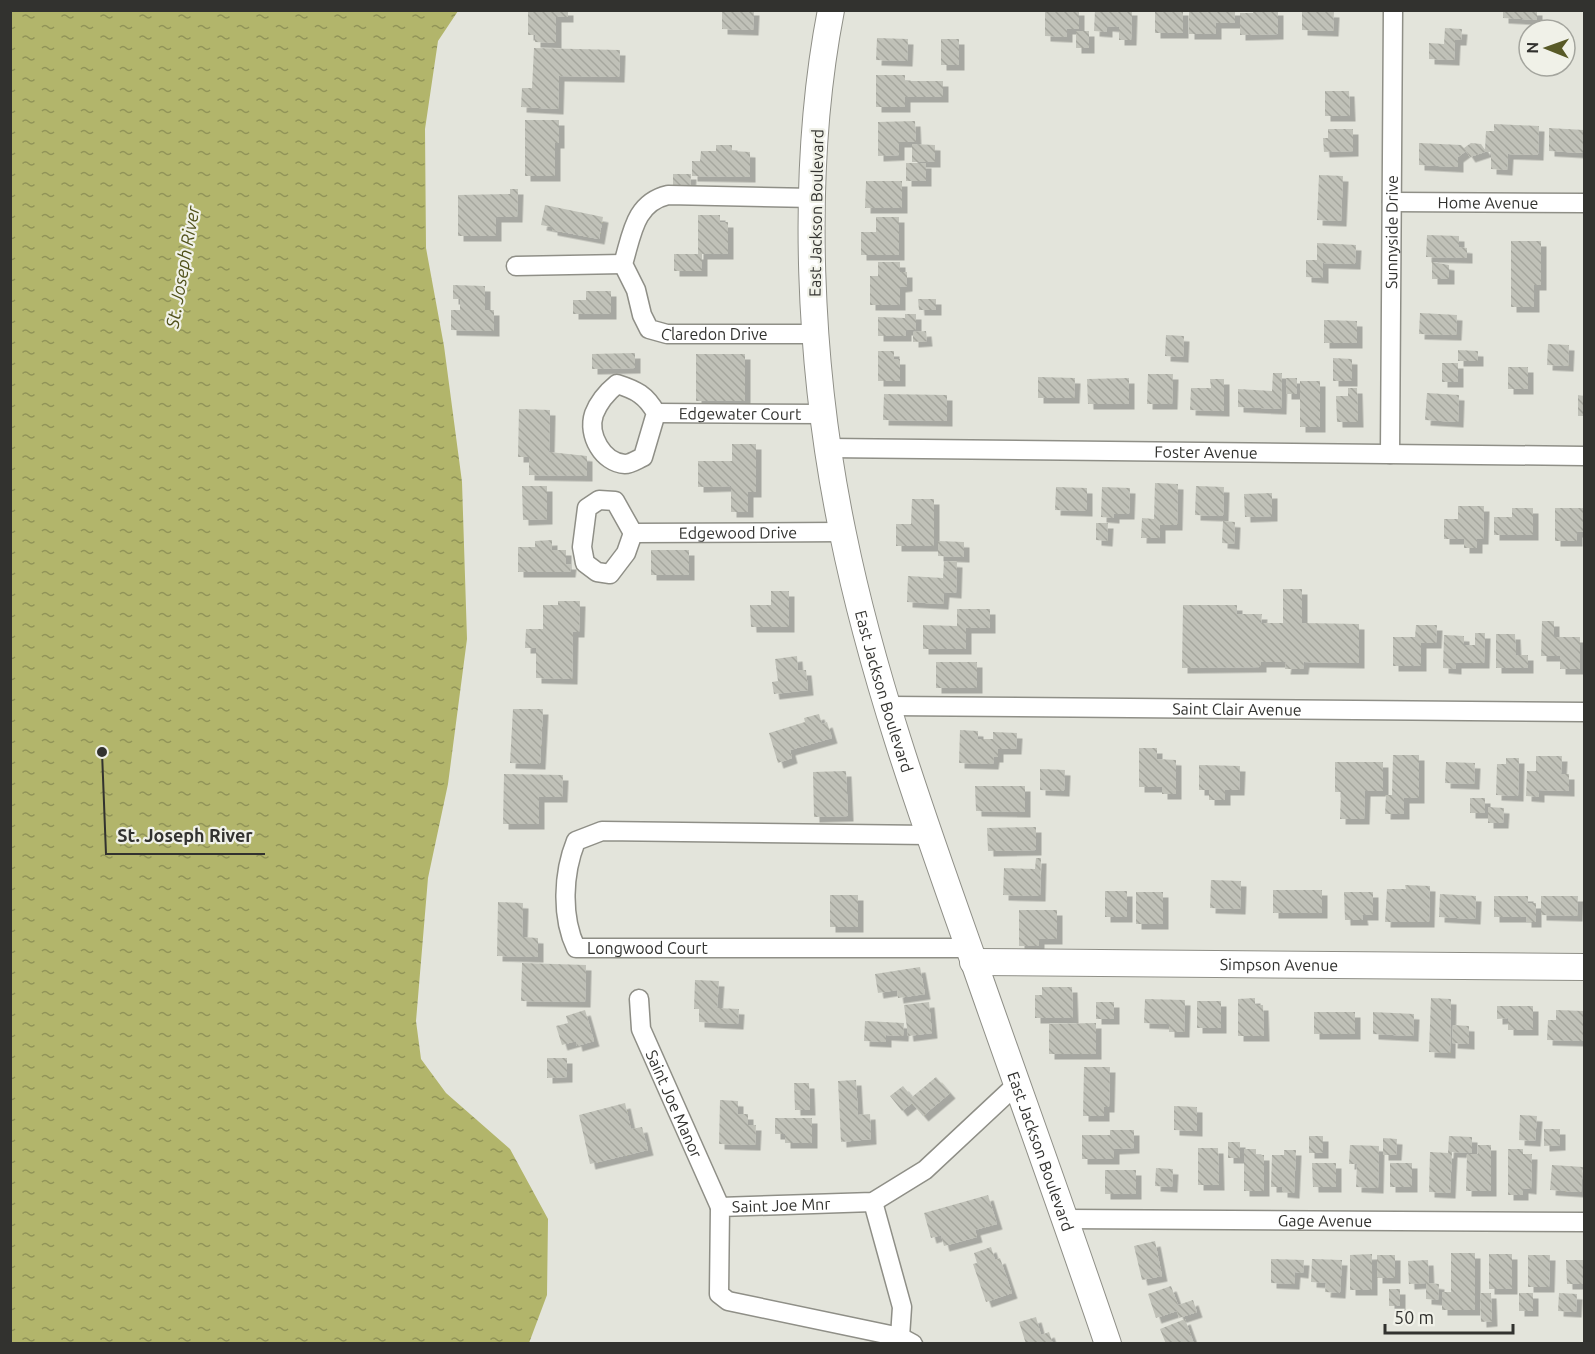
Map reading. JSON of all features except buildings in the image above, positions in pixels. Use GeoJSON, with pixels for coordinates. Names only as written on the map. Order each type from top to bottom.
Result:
{"type":"FeatureCollection","features":[{"type":"Feature","properties":{"kind":"main road","name":"East Jackson Boulevard"},"geometry":{"type":"LineString","coordinates":[[831,10],[818,101],[813,198],[816,333],[828,448],[843,532],[889,706],[929,835],[1108,1344]]}},
{"type":"Feature","properties":{"kind":"main road","name":"Simpson Avenue"},"geometry":{"type":"LineString","coordinates":[[971,955],[1584,967]]}},
{"type":"Feature","properties":{"kind":"street","name":"Sunnyside Drive"},"geometry":{"type":"LineString","coordinates":[[1390,454],[1394,10]]}},
{"type":"Feature","properties":{"kind":"street"},"geometry":{"type":"LineString","coordinates":[[516,266],[623,264],[637,218],[653,199],[668,195],[813,198]]}},
{"type":"Feature","properties":{"kind":"street","name":"Home Avenue"},"geometry":{"type":"LineString","coordinates":[[1392,202],[1584,203]]}},
{"type":"Feature","properties":{"kind":"street","name":"Claredon Drive"},"geometry":{"type":"LineString","coordinates":[[623,264],[636,290],[642,315],[650,329],[667,334],[816,333]]}},
{"type":"Feature","properties":{"kind":"street","name":"Edgewater Court"},"geometry":{"type":"LineString","coordinates":[[656,413],[825,414]]}},
{"type":"Feature","properties":{"kind":"street","name":"Foster Avenue"},"geometry":{"type":"LineString","coordinates":[[828,448],[1584,456]]}},
{"type":"Feature","properties":{"kind":"street","name":"Edgewood Drive"},"geometry":{"type":"LineString","coordinates":[[633,533],[843,532]]}},
{"type":"Feature","properties":{"kind":"street","name":"Saint Clair Avenue"},"geometry":{"type":"LineString","coordinates":[[889,706],[1584,712]]}},
{"type":"Feature","properties":{"kind":"street","name":"Longwood Court"},"geometry":{"type":"LineString","coordinates":[[929,835],[602,831],[576,841],[568,861],[567,929],[576,948],[971,955]]}},
{"type":"Feature","properties":{"kind":"street","name":"Saint Joe Manor"},"geometry":{"type":"LineString","coordinates":[[639,999],[642,1029],[720,1207]]}},
{"type":"Feature","properties":{"kind":"street","name":"Saint Joe Mnr"},"geometry":{"type":"LineString","coordinates":[[907,1340],[728,1301],[719,1294],[720,1207],[873,1202],[925,1170],[1016,1085]]}},
{"type":"Feature","properties":{"kind":"street"},"geometry":{"type":"LineString","coordinates":[[873,1202],[902,1306],[907,1340]]}},
{"type":"Feature","properties":{"kind":"street","name":"Gage Avenue"},"geometry":{"type":"LineString","coordinates":[[1065,1219],[1584,1222]]}},
{"type":"Feature","properties":{"kind":"water"},"geometry":{"type":"Polygon","coordinates":[[[10,11],[458,11],[438,41],[425,129],[426,248],[444,346],[462,482],[467,639],[448,784],[428,878],[416,1021],[421,1059],[446,1093],[510,1149],[548,1219],[547,1295],[529,1343],[11,1343],[10,11]]]}},
{"type":"Feature","properties":{"kind":"place","name":"St. Joseph River"},"geometry":{"type":"Point","coordinates":[102,752]}}]}
